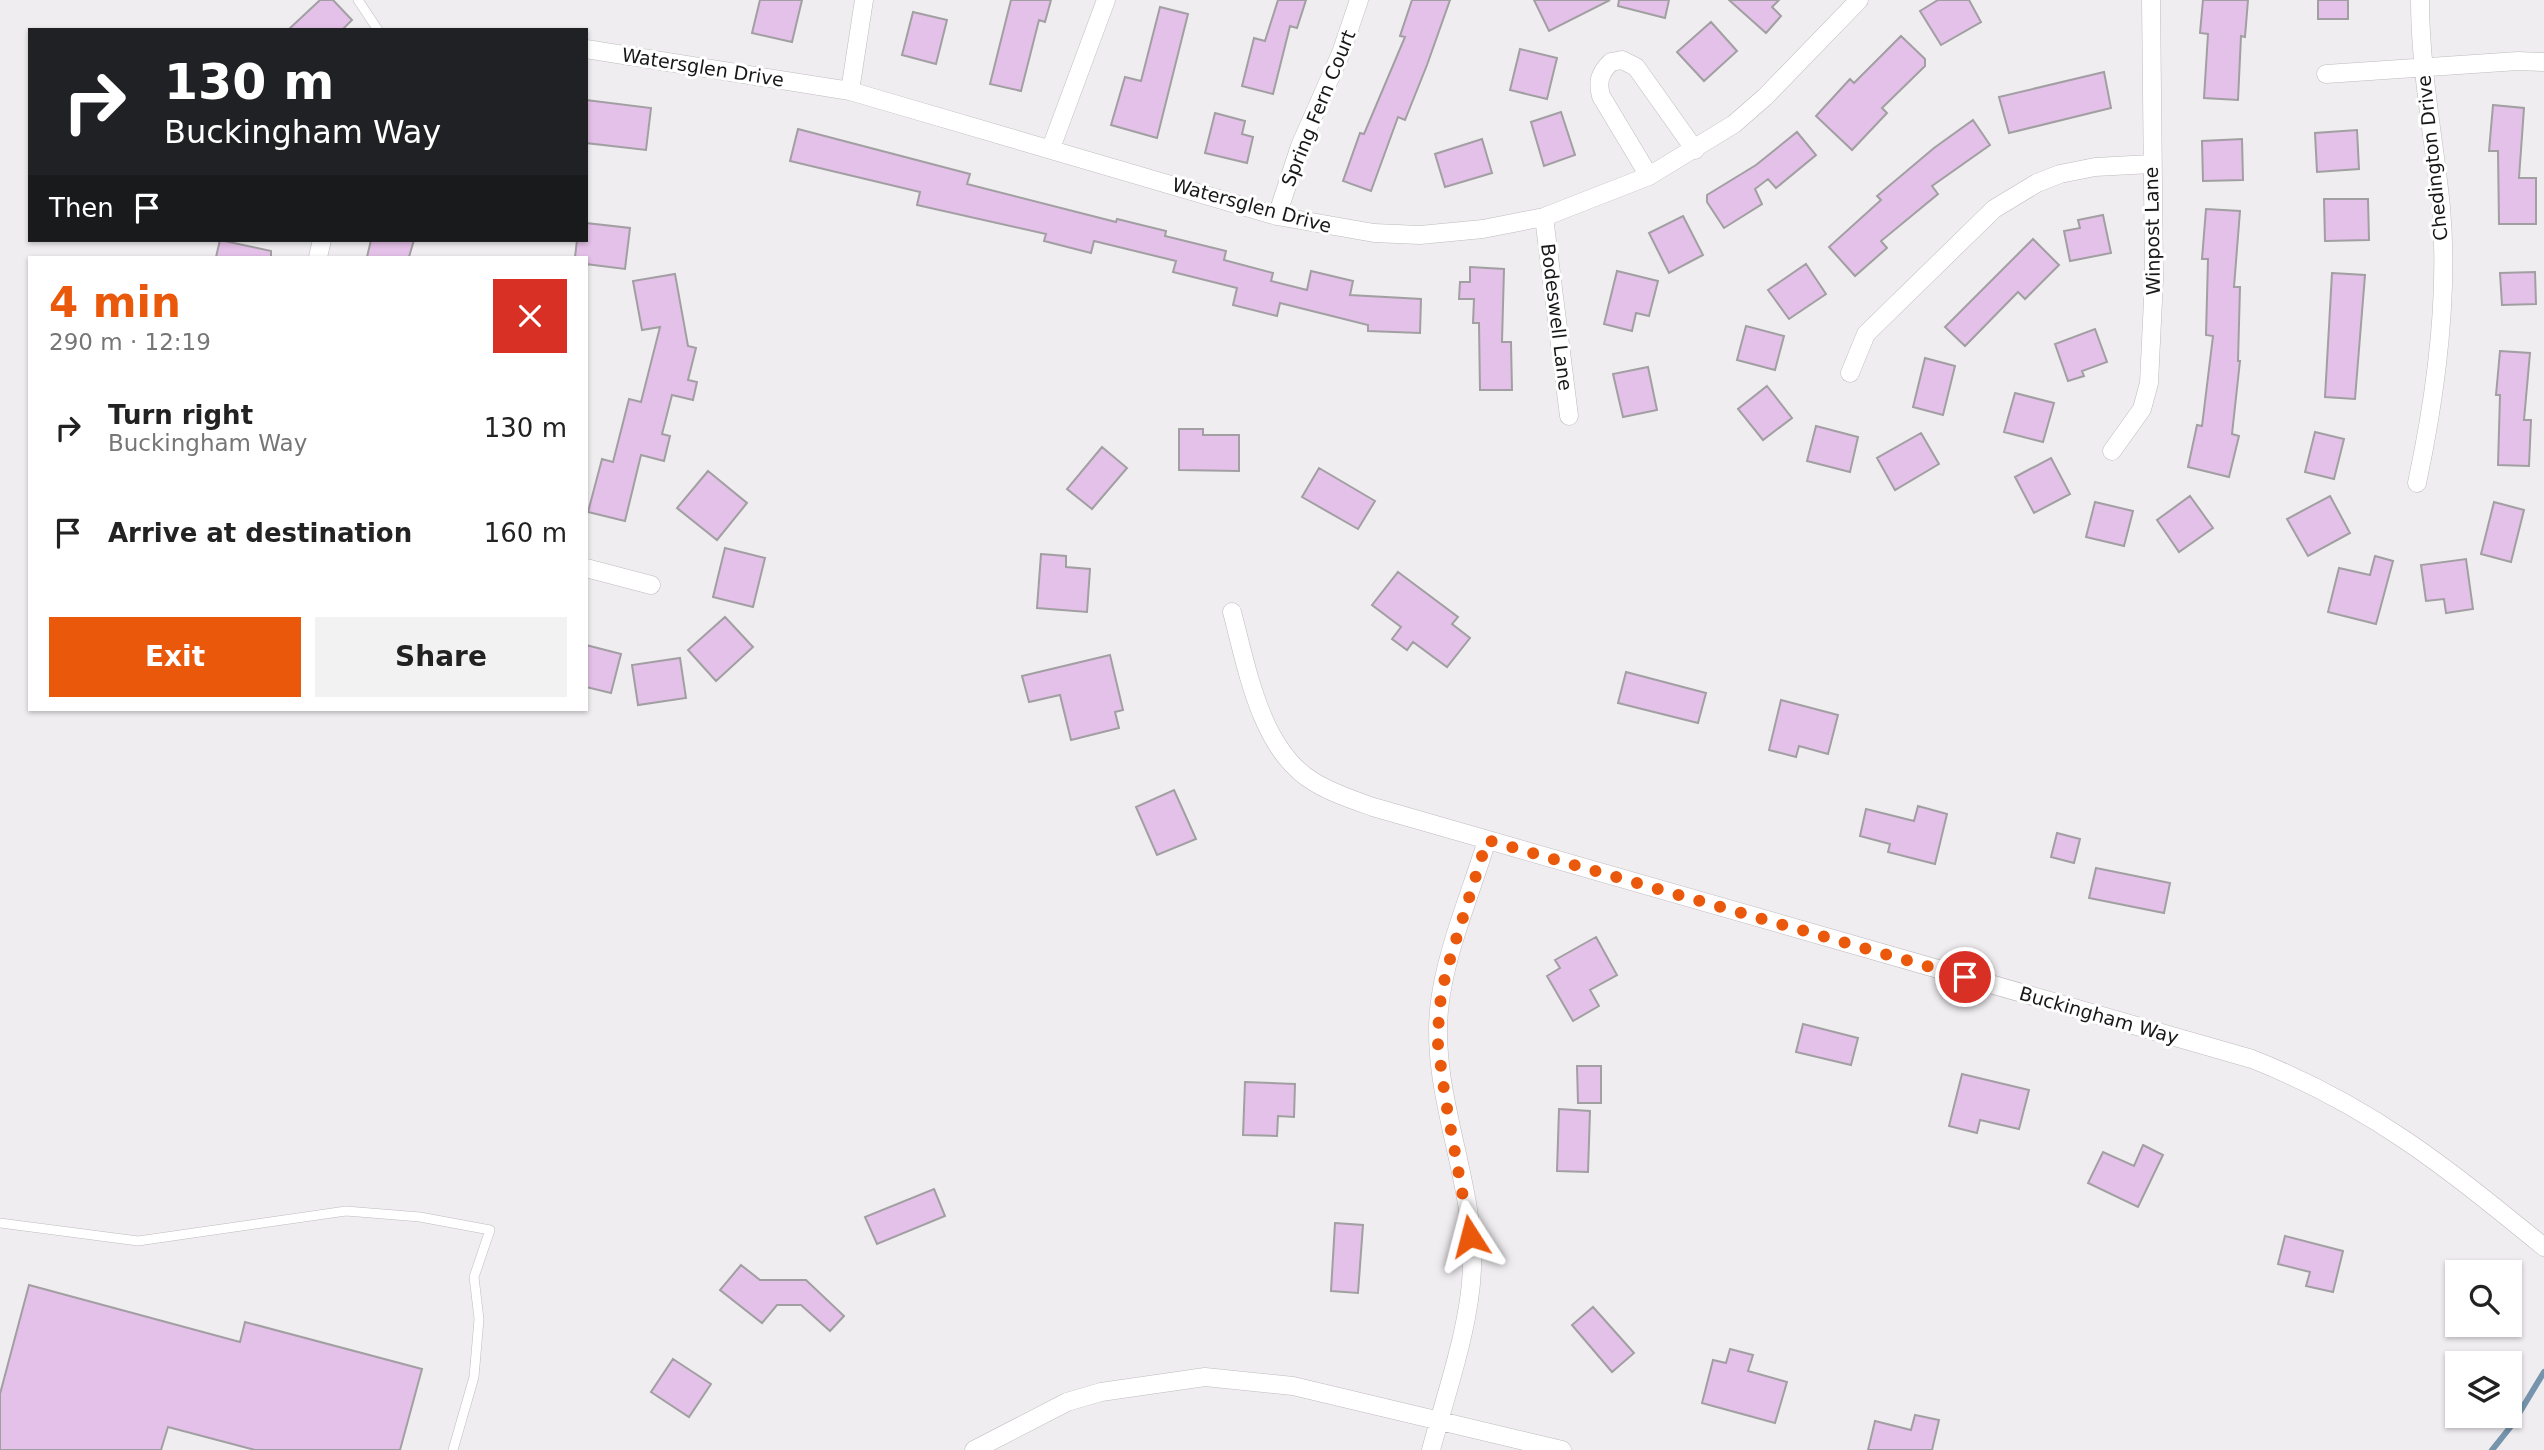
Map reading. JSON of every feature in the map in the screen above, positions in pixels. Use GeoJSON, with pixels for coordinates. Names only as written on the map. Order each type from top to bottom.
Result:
{"type":"FeatureCollection","features":[{"type":"Feature","properties":{"kind":"street"},"geometry":{"type":"LineString","coordinates":[[850,91],[864,0]]}},
{"type":"Feature","properties":{"kind":"street"},"geometry":{"type":"LineString","coordinates":[[1051,148],[1106,0]]}},
{"type":"Feature","properties":{"kind":"street","name":"Spring Fern Court"},"geometry":{"type":"LineString","coordinates":[[1278,216],[1300,146],[1346,42],[1359,0]]}},
{"type":"Feature","properties":{"kind":"street","name":"Watersglen Drive"},"geometry":{"type":"LineString","coordinates":[[588,49],[850,91],[1278,216],[1374,233],[1420,235],[1483,229],[1544,217],[1649,176],[1734,124],[1765,97],[1859,0]]}},
{"type":"Feature","properties":{"kind":"street","name":"Winpost Lane"},"geometry":{"type":"LineString","coordinates":[[2112,451],[2142,408],[2149,383],[2154,279],[2151,0]]}},
{"type":"Feature","properties":{"kind":"street","name":"Chedington Drive"},"geometry":{"type":"LineString","coordinates":[[2417,483],[2438,354],[2442,277],[2441,209],[2423,66],[2420,0]]}},
{"type":"Feature","properties":{"kind":"street"},"geometry":{"type":"LineString","coordinates":[[1649,176],[1601,96],[1598,86],[1601,73],[1611,62],[1622,60],[1636,67],[1695,150]]}},
{"type":"Feature","properties":{"kind":"street"},"geometry":{"type":"LineString","coordinates":[[2326,75],[2423,66],[2544,62]]}},
{"type":"Feature","properties":{"kind":"street"},"geometry":{"type":"LineString","coordinates":[[1850,373],[1866,334],[1994,209],[2037,183],[2060,174],[2095,166],[2151,164]]}},
{"type":"Feature","properties":{"kind":"street","name":"Bodeswell Lane"},"geometry":{"type":"LineString","coordinates":[[1544,217],[1569,416]]}},
{"type":"Feature","properties":{"kind":"street"},"geometry":{"type":"LineString","coordinates":[[588,569],[651,585]]}},
{"type":"Feature","properties":{"kind":"street","name":"Buckingham Way"},"geometry":{"type":"LineString","coordinates":[[1232,612],[1260,706],[1271,731],[1291,763],[1312,781],[1373,807],[2252,1059],[2326,1090],[2375,1118],[2440,1162],[2544,1247]]}},
{"type":"Feature","properties":{"kind":"street"},"geometry":{"type":"LineString","coordinates":[[1432,1450],[1468,1305],[1472,1267],[1458,1159],[1438,1045],[1439,1009],[1446,972],[1487,840]]}},
{"type":"Feature","properties":{"kind":"street"},"geometry":{"type":"LineString","coordinates":[[974,1450],[1067,1402],[1111,1390],[1205,1377],[1293,1386],[1562,1450]]}},
{"type":"Feature","properties":{"kind":"lane"},"geometry":{"type":"LineString","coordinates":[[358,0],[377,28]]}},
{"type":"Feature","properties":{"kind":"lane"},"geometry":{"type":"LineString","coordinates":[[0,1223],[138,1241],[346,1211],[420,1217],[490,1230],[474,1278],[478,1319],[474,1377],[453,1450]]}},
{"type":"Feature","properties":{"kind":"building"},"geometry":{"type":"Polygon","coordinates":[[[320,0],[333,0],[352,20],[344,28],[290,28],[320,0]]]}},
{"type":"Feature","properties":{"kind":"building"},"geometry":{"type":"Polygon","coordinates":[[[760,0],[802,0],[792,42],[752,33],[760,0]]]}},
{"type":"Feature","properties":{"kind":"building"},"geometry":{"type":"Polygon","coordinates":[[[1011,0],[1051,0],[1045,22],[1039,20],[1021,91],[990,84],[1011,0]]]}},
{"type":"Feature","properties":{"kind":"building"},"geometry":{"type":"Polygon","coordinates":[[[1278,0],[1306,0],[1297,28],[1290,26],[1273,94],[1242,86],[1254,38],[1265,41],[1278,0]]]}},
{"type":"Feature","properties":{"kind":"building"},"geometry":{"type":"Polygon","coordinates":[[[1412,0],[1450,0],[1405,120],[1398,117],[1371,191],[1343,181],[1360,133],[1364,134],[1405,37],[1400,36],[1412,0]]]}},
{"type":"Feature","properties":{"kind":"building"},"geometry":{"type":"Polygon","coordinates":[[[1534,0],[1610,0],[1549,31],[1534,0]]]}},
{"type":"Feature","properties":{"kind":"building"},"geometry":{"type":"Polygon","coordinates":[[[1619,0],[1669,0],[1665,18],[1618,6],[1619,0]]]}},
{"type":"Feature","properties":{"kind":"building"},"geometry":{"type":"Polygon","coordinates":[[[1729,0],[1779,0],[1772,7],[1781,16],[1766,33],[1729,0]]]}},
{"type":"Feature","properties":{"kind":"building"},"geometry":{"type":"Polygon","coordinates":[[[1938,0],[1969,0],[1981,22],[1941,45],[1920,11],[1938,0]]]}},
{"type":"Feature","properties":{"kind":"building"},"geometry":{"type":"Polygon","coordinates":[[[2203,0],[2248,0],[2245,37],[2241,36],[2238,100],[2204,98],[2208,34],[2200,33],[2203,0]]]}},
{"type":"Feature","properties":{"kind":"building"},"geometry":{"type":"Polygon","coordinates":[[[2318,0],[2348,0],[2348,19],[2318,19],[2318,0]]]}},
{"type":"Feature","properties":{"kind":"building"},"geometry":{"type":"Polygon","coordinates":[[[1160,7],[1188,14],[1157,138],[1111,125],[1125,77],[1141,81],[1160,7]]]}},
{"type":"Feature","properties":{"kind":"building"},"geometry":{"type":"Polygon","coordinates":[[[913,12],[947,20],[936,64],[902,55],[913,12]]]}},
{"type":"Feature","properties":{"kind":"building"},"geometry":{"type":"Polygon","coordinates":[[[1711,22],[1737,51],[1704,81],[1677,52],[1711,22]]]}},
{"type":"Feature","properties":{"kind":"building"},"geometry":{"type":"Polygon","coordinates":[[[1901,36],[1925,59],[1925,66],[1882,108],[1887,113],[1852,150],[1816,116],[1850,79],[1854,83],[1901,36]]]}},
{"type":"Feature","properties":{"kind":"building"},"geometry":{"type":"Polygon","coordinates":[[[1520,49],[1557,58],[1547,99],[1510,90],[1520,49]]]}},
{"type":"Feature","properties":{"kind":"building"},"geometry":{"type":"Polygon","coordinates":[[[2104,72],[2111,108],[2009,133],[1999,97],[2104,72]]]}},
{"type":"Feature","properties":{"kind":"building"},"geometry":{"type":"Polygon","coordinates":[[[588,100],[651,108],[646,150],[588,143],[588,100]]]}},
{"type":"Feature","properties":{"kind":"building"},"geometry":{"type":"Polygon","coordinates":[[[2493,105],[2524,108],[2519,178],[2536,178],[2536,224],[2499,224],[2498,151],[2489,151],[2493,105]]]}},
{"type":"Feature","properties":{"kind":"building"},"geometry":{"type":"Polygon","coordinates":[[[1561,112],[1575,155],[1544,166],[1531,122],[1561,112]]]}},
{"type":"Feature","properties":{"kind":"building"},"geometry":{"type":"Polygon","coordinates":[[[1215,113],[1245,121],[1242,134],[1253,137],[1247,163],[1205,153],[1215,113]]]}},
{"type":"Feature","properties":{"kind":"building"},"geometry":{"type":"Polygon","coordinates":[[[1973,120],[1990,145],[1932,186],[1938,194],[1881,241],[1887,248],[1855,276],[1829,247],[1881,200],[1877,196],[1934,148],[1973,120]]]}},
{"type":"Feature","properties":{"kind":"building"},"geometry":{"type":"Polygon","coordinates":[[[798,129],[970,174],[967,184],[1116,222],[1117,219],[1166,231],[1165,236],[1226,251],[1224,260],[1273,273],[1271,281],[1307,290],[1311,271],[1353,281],[1350,295],[1421,299],[1420,333],[1368,331],[1368,325],[1280,303],[1277,316],[1233,305],[1237,288],[1173,272],[1176,261],[1094,241],[1091,253],[1044,241],[1046,234],[917,205],[920,192],[790,161],[798,129]]]}},
{"type":"Feature","properties":{"kind":"building"},"geometry":{"type":"Polygon","coordinates":[[[2357,130],[2359,169],[2317,172],[2315,133],[2357,130]]]}},
{"type":"Feature","properties":{"kind":"building"},"geometry":{"type":"Polygon","coordinates":[[[1797,132],[1816,155],[1776,188],[1768,179],[1755,189],[1762,204],[1724,228],[1707,202],[1707,195],[1756,165],[1797,132]]]}},
{"type":"Feature","properties":{"kind":"building"},"geometry":{"type":"Polygon","coordinates":[[[1482,139],[1492,173],[1445,187],[1435,154],[1482,139]]]}},
{"type":"Feature","properties":{"kind":"building"},"geometry":{"type":"Polygon","coordinates":[[[2242,139],[2243,180],[2203,181],[2202,141],[2242,139]]]}},
{"type":"Feature","properties":{"kind":"building"},"geometry":{"type":"Polygon","coordinates":[[[2324,199],[2368,199],[2369,240],[2325,241],[2324,199]]]}},
{"type":"Feature","properties":{"kind":"building"},"geometry":{"type":"Polygon","coordinates":[[[2206,209],[2240,211],[2234,287],[2240,287],[2240,361],[2232,434],[2239,436],[2229,477],[2188,467],[2197,425],[2202,426],[2213,336],[2206,335],[2208,259],[2202,259],[2206,209]]]}},
{"type":"Feature","properties":{"kind":"building"},"geometry":{"type":"Polygon","coordinates":[[[2103,215],[2111,253],[2070,261],[2064,231],[2080,228],[2078,220],[2103,215]]]}},
{"type":"Feature","properties":{"kind":"building"},"geometry":{"type":"Polygon","coordinates":[[[1683,216],[1703,255],[1669,273],[1649,233],[1683,216]]]}},
{"type":"Feature","properties":{"kind":"building"},"geometry":{"type":"Polygon","coordinates":[[[588,223],[630,228],[625,269],[588,264],[588,256],[575,256],[577,242],[588,242],[588,223]]]}},
{"type":"Feature","properties":{"kind":"building"},"geometry":{"type":"Polygon","coordinates":[[[2033,239],[2059,265],[2025,299],[2018,292],[1965,346],[1945,327],[2033,239]]]}},
{"type":"Feature","properties":{"kind":"building"},"geometry":{"type":"Polygon","coordinates":[[[220,242],[271,251],[271,256],[216,256],[220,242]]]}},
{"type":"Feature","properties":{"kind":"building"},"geometry":{"type":"Polygon","coordinates":[[[371,242],[413,242],[409,256],[367,256],[371,242]]]}},
{"type":"Feature","properties":{"kind":"building"},"geometry":{"type":"Polygon","coordinates":[[[1806,264],[1826,294],[1789,319],[1768,290],[1806,264]]]}},
{"type":"Feature","properties":{"kind":"building"},"geometry":{"type":"Polygon","coordinates":[[[1470,267],[1504,269],[1502,342],[1511,342],[1512,390],[1480,390],[1479,323],[1473,323],[1474,299],[1459,299],[1460,282],[1470,282],[1470,267]]]}},
{"type":"Feature","properties":{"kind":"building"},"geometry":{"type":"Polygon","coordinates":[[[1617,271],[1658,281],[1649,316],[1636,313],[1632,331],[1604,324],[1617,271]]]}},
{"type":"Feature","properties":{"kind":"building"},"geometry":{"type":"Polygon","coordinates":[[[2535,272],[2536,304],[2502,305],[2500,273],[2535,272]]]}},
{"type":"Feature","properties":{"kind":"building"},"geometry":{"type":"Polygon","coordinates":[[[2332,273],[2365,275],[2355,399],[2325,397],[2332,273]]]}},
{"type":"Feature","properties":{"kind":"building"},"geometry":{"type":"Polygon","coordinates":[[[675,274],[688,346],[696,348],[688,380],[697,382],[693,400],[672,395],[662,434],[670,436],[664,461],[641,455],[625,521],[588,512],[602,459],[613,462],[629,399],[641,402],[660,327],[642,330],[633,281],[675,274]]]}},
{"type":"Feature","properties":{"kind":"building"},"geometry":{"type":"Polygon","coordinates":[[[1746,326],[1784,336],[1775,370],[1737,360],[1746,326]]]}},
{"type":"Feature","properties":{"kind":"building"},"geometry":{"type":"Polygon","coordinates":[[[2095,329],[2107,362],[2082,371],[2084,376],[2068,381],[2055,344],[2095,329]]]}},
{"type":"Feature","properties":{"kind":"building"},"geometry":{"type":"Polygon","coordinates":[[[2500,351],[2530,353],[2524,420],[2531,420],[2529,466],[2498,465],[2500,395],[2496,395],[2500,351]]]}},
{"type":"Feature","properties":{"kind":"building"},"geometry":{"type":"Polygon","coordinates":[[[1925,358],[1955,366],[1943,415],[1913,407],[1925,358]]]}},
{"type":"Feature","properties":{"kind":"building"},"geometry":{"type":"Polygon","coordinates":[[[1648,367],[1657,410],[1623,417],[1613,374],[1648,367]]]}},
{"type":"Feature","properties":{"kind":"building"},"geometry":{"type":"Polygon","coordinates":[[[1767,386],[1792,418],[1763,440],[1738,409],[1767,386]]]}},
{"type":"Feature","properties":{"kind":"building"},"geometry":{"type":"Polygon","coordinates":[[[2015,393],[2054,403],[2043,442],[2004,432],[2015,393]]]}},
{"type":"Feature","properties":{"kind":"building"},"geometry":{"type":"Polygon","coordinates":[[[1816,426],[1858,437],[1850,472],[1807,461],[1816,426]]]}},
{"type":"Feature","properties":{"kind":"building"},"geometry":{"type":"Polygon","coordinates":[[[1179,429],[1203,429],[1203,435],[1239,435],[1239,471],[1179,470],[1179,429]]]}},
{"type":"Feature","properties":{"kind":"building"},"geometry":{"type":"Polygon","coordinates":[[[2315,432],[2344,439],[2334,479],[2305,472],[2315,432]]]}},
{"type":"Feature","properties":{"kind":"building"},"geometry":{"type":"Polygon","coordinates":[[[1921,433],[1939,464],[1895,490],[1877,458],[1921,433]]]}},
{"type":"Feature","properties":{"kind":"building"},"geometry":{"type":"Polygon","coordinates":[[[1102,447],[1127,468],[1092,509],[1067,489],[1102,447]]]}},
{"type":"Feature","properties":{"kind":"building"},"geometry":{"type":"Polygon","coordinates":[[[2051,458],[2070,494],[2034,513],[2015,477],[2051,458]]]}},
{"type":"Feature","properties":{"kind":"building"},"geometry":{"type":"Polygon","coordinates":[[[1319,468],[1375,501],[1358,529],[1302,497],[1319,468]]]}},
{"type":"Feature","properties":{"kind":"building"},"geometry":{"type":"Polygon","coordinates":[[[708,471],[747,503],[717,540],[677,508],[708,471]]]}},
{"type":"Feature","properties":{"kind":"building"},"geometry":{"type":"Polygon","coordinates":[[[2190,496],[2213,528],[2179,552],[2157,520],[2190,496]]]}},
{"type":"Feature","properties":{"kind":"building"},"geometry":{"type":"Polygon","coordinates":[[[2330,496],[2350,533],[2308,556],[2287,519],[2330,496]]]}},
{"type":"Feature","properties":{"kind":"building"},"geometry":{"type":"Polygon","coordinates":[[[2095,502],[2133,511],[2124,546],[2086,537],[2095,502]]]}},
{"type":"Feature","properties":{"kind":"building"},"geometry":{"type":"Polygon","coordinates":[[[2494,502],[2524,510],[2511,562],[2481,554],[2494,502]]]}},
{"type":"Feature","properties":{"kind":"building"},"geometry":{"type":"Polygon","coordinates":[[[725,548],[765,558],[753,607],[713,597],[725,548]]]}},
{"type":"Feature","properties":{"kind":"building"},"geometry":{"type":"Polygon","coordinates":[[[1041,554],[1066,556],[1066,567],[1090,569],[1087,612],[1037,608],[1041,554]]]}},
{"type":"Feature","properties":{"kind":"building"},"geometry":{"type":"Polygon","coordinates":[[[2375,556],[2393,561],[2376,624],[2328,612],[2339,568],[2370,575],[2375,556]]]}},
{"type":"Feature","properties":{"kind":"building"},"geometry":{"type":"Polygon","coordinates":[[[2466,559],[2473,609],[2446,613],[2444,599],[2426,601],[2421,565],[2466,559]]]}},
{"type":"Feature","properties":{"kind":"building"},"geometry":{"type":"Polygon","coordinates":[[[1398,572],[1458,617],[1452,624],[1470,638],[1447,667],[1413,642],[1407,650],[1392,639],[1401,627],[1372,605],[1398,572]]]}},
{"type":"Feature","properties":{"kind":"building"},"geometry":{"type":"Polygon","coordinates":[[[725,617],[753,647],[716,681],[688,650],[725,617]]]}},
{"type":"Feature","properties":{"kind":"building"},"geometry":{"type":"Polygon","coordinates":[[[588,646],[621,654],[611,693],[588,687],[588,646]]]}},
{"type":"Feature","properties":{"kind":"building"},"geometry":{"type":"Polygon","coordinates":[[[1110,655],[1123,710],[1115,712],[1119,728],[1071,740],[1060,695],[1029,702],[1022,676],[1110,655]]]}},
{"type":"Feature","properties":{"kind":"building"},"geometry":{"type":"Polygon","coordinates":[[[680,658],[686,698],[638,705],[632,665],[680,658]]]}},
{"type":"Feature","properties":{"kind":"building"},"geometry":{"type":"Polygon","coordinates":[[[1626,672],[1706,693],[1698,723],[1618,703],[1626,672]]]}},
{"type":"Feature","properties":{"kind":"building"},"geometry":{"type":"Polygon","coordinates":[[[1781,700],[1838,715],[1828,754],[1799,746],[1796,757],[1769,750],[1781,700]]]}},
{"type":"Feature","properties":{"kind":"building"},"geometry":{"type":"Polygon","coordinates":[[[1174,790],[1196,839],[1157,855],[1136,807],[1174,790]]]}},
{"type":"Feature","properties":{"kind":"building"},"geometry":{"type":"Polygon","coordinates":[[[1918,806],[1947,814],[1935,864],[1888,852],[1890,844],[1860,836],[1866,809],[1914,821],[1918,806]]]}},
{"type":"Feature","properties":{"kind":"building"},"geometry":{"type":"Polygon","coordinates":[[[2057,833],[2080,839],[2074,863],[2051,857],[2057,833]]]}},
{"type":"Feature","properties":{"kind":"building"},"geometry":{"type":"Polygon","coordinates":[[[2096,868],[2170,883],[2164,913],[2089,898],[2096,868]]]}},
{"type":"Feature","properties":{"kind":"building"},"geometry":{"type":"Polygon","coordinates":[[[1596,937],[1617,975],[1590,990],[1599,1006],[1573,1021],[1547,976],[1560,968],[1555,960],[1596,937]]]}},
{"type":"Feature","properties":{"kind":"building"},"geometry":{"type":"Polygon","coordinates":[[[1803,1024],[1858,1038],[1851,1065],[1796,1052],[1803,1024]]]}},
{"type":"Feature","properties":{"kind":"building"},"geometry":{"type":"Polygon","coordinates":[[[1577,1066],[1601,1066],[1601,1103],[1578,1103],[1577,1066]]]}},
{"type":"Feature","properties":{"kind":"building"},"geometry":{"type":"Polygon","coordinates":[[[1962,1074],[2029,1090],[2019,1129],[1980,1120],[1977,1133],[1949,1126],[1962,1074]]]}},
{"type":"Feature","properties":{"kind":"building"},"geometry":{"type":"Polygon","coordinates":[[[1245,1082],[1295,1084],[1294,1117],[1278,1116],[1277,1136],[1243,1135],[1245,1082]]]}},
{"type":"Feature","properties":{"kind":"building"},"geometry":{"type":"Polygon","coordinates":[[[1559,1109],[1590,1111],[1588,1172],[1557,1171],[1559,1109]]]}},
{"type":"Feature","properties":{"kind":"building"},"geometry":{"type":"Polygon","coordinates":[[[2143,1145],[2163,1155],[2138,1207],[2088,1183],[2103,1152],[2134,1166],[2143,1145]]]}},
{"type":"Feature","properties":{"kind":"building"},"geometry":{"type":"Polygon","coordinates":[[[934,1189],[945,1216],[877,1244],[865,1217],[934,1189]]]}},
{"type":"Feature","properties":{"kind":"building"},"geometry":{"type":"Polygon","coordinates":[[[1335,1223],[1363,1225],[1358,1293],[1331,1291],[1335,1223]]]}},
{"type":"Feature","properties":{"kind":"building"},"geometry":{"type":"Polygon","coordinates":[[[2285,1236],[2343,1251],[2333,1292],[2306,1286],[2310,1272],[2278,1264],[2285,1236]]]}},
{"type":"Feature","properties":{"kind":"building"},"geometry":{"type":"Polygon","coordinates":[[[741,1265],[760,1280],[806,1280],[844,1316],[830,1331],[801,1305],[777,1305],[762,1323],[720,1290],[741,1265]]]}},
{"type":"Feature","properties":{"kind":"building"},"geometry":{"type":"Polygon","coordinates":[[[29,1285],[240,1342],[245,1322],[422,1369],[400,1450],[255,1450],[168,1427],[161,1450],[0,1450],[0,1394],[29,1285]]]}},
{"type":"Feature","properties":{"kind":"building"},"geometry":{"type":"Polygon","coordinates":[[[1593,1307],[1634,1353],[1612,1372],[1572,1325],[1593,1307]]]}},
{"type":"Feature","properties":{"kind":"building"},"geometry":{"type":"Polygon","coordinates":[[[1730,1349],[1753,1355],[1748,1371],[1787,1382],[1775,1423],[1702,1403],[1713,1360],[1726,1363],[1730,1349]]]}},
{"type":"Feature","properties":{"kind":"building"},"geometry":{"type":"Polygon","coordinates":[[[673,1359],[711,1384],[689,1417],[651,1392],[673,1359]]]}},
{"type":"Feature","properties":{"kind":"building"},"geometry":{"type":"Polygon","coordinates":[[[1915,1415],[1939,1420],[1932,1450],[1868,1450],[1875,1421],[1911,1430],[1915,1415]]]}},
{"type":"Feature","properties":{"kind":"waterway"},"geometry":{"type":"LineString","coordinates":[[2492,1450],[2512,1425],[2544,1372]]}},
{"type":"Feature","properties":{"kind":"route"},"geometry":{"type":"LineString","coordinates":[[1470,1236],[1456,1146],[1445,1097],[1438,1045],[1439,1009],[1446,972],[1487,840],[1965,977]]}}]}
